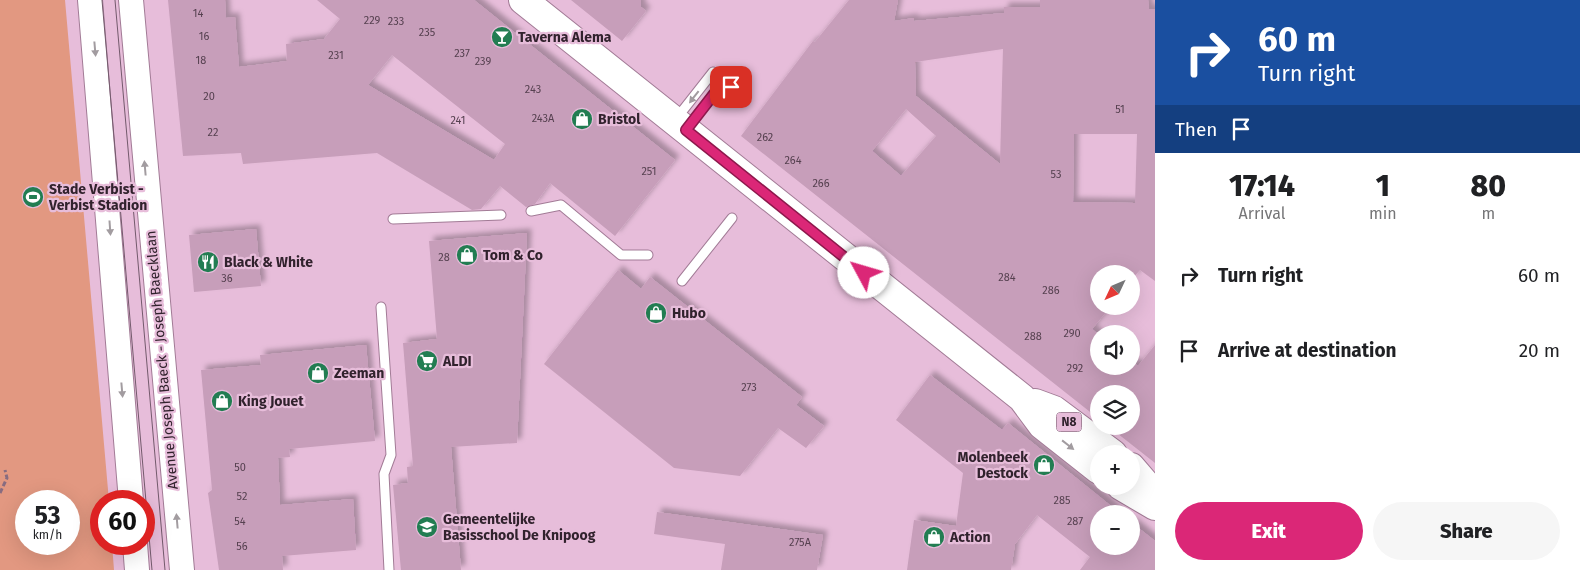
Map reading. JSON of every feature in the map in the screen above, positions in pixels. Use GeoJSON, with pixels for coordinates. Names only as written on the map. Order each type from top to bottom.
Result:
{"type":"FeatureCollection","features":[{"type":"Feature","properties":{"kind":"main road","name":"N8"},"geometry":{"type":"LineString","coordinates":[[523,0],[1022,398],[1042,425],[1090,463]]}},
{"type":"Feature","properties":{"kind":"main road","name":"N8"},"geometry":{"type":"LineString","coordinates":[[1022,398],[1054,410],[1101,445]]}},
{"type":"Feature","properties":{"kind":"main road"},"geometry":{"type":"LineString","coordinates":[[1140,477],[1155,494]]}},
{"type":"Feature","properties":{"kind":"main road"},"geometry":{"type":"LineString","coordinates":[[1136,495],[1155,506]]}},
{"type":"Feature","properties":{"kind":"street"},"geometry":{"type":"LineString","coordinates":[[90,0],[130,490]]}},
{"type":"Feature","properties":{"kind":"street","name":"Avenue Joseph Baeck - Joseph Baecklaan"},"geometry":{"type":"LineString","coordinates":[[131,0],[182,570]]}},
{"type":"Feature","properties":{"kind":"street"},"geometry":{"type":"LineString","coordinates":[[136,555],[137,570]]}},
{"type":"Feature","properties":{"kind":"lane"},"geometry":{"type":"LineString","coordinates":[[680,125],[713,72]]}},
{"type":"Feature","properties":{"kind":"lane"},"geometry":{"type":"LineString","coordinates":[[680,125],[717,90],[731,87]]}},
{"type":"Feature","properties":{"kind":"lane"},"geometry":{"type":"LineString","coordinates":[[531,211],[561,205],[621,255],[648,254]]}},
{"type":"Feature","properties":{"kind":"lane"},"geometry":{"type":"LineString","coordinates":[[394,219],[501,215]]}},
{"type":"Feature","properties":{"kind":"lane"},"geometry":{"type":"LineString","coordinates":[[682,281],[732,218]]}},
{"type":"Feature","properties":{"kind":"lane"},"geometry":{"type":"LineString","coordinates":[[381,307],[391,455],[384,474],[390,570]]}},
{"type":"Feature","properties":{"kind":"path"},"geometry":{"type":"LineString","coordinates":[[0,493],[7,478],[5,470]]}},
{"type":"Feature","properties":{"kind":"shaded area"},"geometry":{"type":"Polygon","coordinates":[[[0,0],[65,0],[108,490],[90,490],[90,555],[113,555],[114,570],[0,570],[0,0]]]}},
{"type":"Feature","properties":{"kind":"building"},"geometry":{"type":"Polygon","coordinates":[[[168,0],[225,0],[226,18],[235,17],[239,67],[287,61],[286,44],[324,39],[340,19],[317,0],[474,0],[675,160],[615,236],[550,183],[535,204],[526,207],[500,186],[481,209],[472,210],[377,153],[243,164],[241,153],[183,156],[168,0]],[[392,55],[368,85],[494,160],[505,144],[392,55]]]}},
{"type":"Feature","properties":{"kind":"building"},"geometry":{"type":"Polygon","coordinates":[[[571,0],[641,0],[641,7],[646,11],[622,41],[571,0]]]}},
{"type":"Feature","properties":{"kind":"building"},"geometry":{"type":"Polygon","coordinates":[[[849,0],[898,0],[894,21],[914,18],[914,21],[1004,13],[1004,7],[1040,7],[1040,0],[1148,0],[1149,9],[1155,9],[1155,281],[1140,270],[1140,265],[1090,265],[1090,315],[1104,315],[1095,325],[1090,325],[1090,375],[1140,375],[1140,364],[1155,345],[1155,463],[1140,451],[1140,445],[1132,445],[1119,435],[1140,435],[1140,385],[1090,385],[1090,412],[741,136],[813,41],[815,42],[849,0]],[[1003,49],[915,62],[916,96],[1000,164],[1003,49]],[[906,109],[872,151],[901,176],[936,136],[906,109]],[[1074,134],[1073,202],[1135,203],[1137,134],[1074,134]]]}},
{"type":"Feature","properties":{"kind":"building"},"geometry":{"type":"Polygon","coordinates":[[[256,229],[261,286],[194,292],[189,235],[256,229]]]}},
{"type":"Feature","properties":{"kind":"building"},"geometry":{"type":"Polygon","coordinates":[[[527,233],[517,443],[451,447],[461,570],[401,570],[393,485],[408,483],[407,467],[413,466],[403,343],[437,339],[429,241],[527,233]]]}},
{"type":"Feature","properties":{"kind":"building"},"geometry":{"type":"Polygon","coordinates":[[[618,270],[641,289],[650,277],[802,397],[796,405],[824,426],[806,448],[778,428],[740,476],[674,468],[544,364],[618,270]]]}},
{"type":"Feature","properties":{"kind":"building"},"geometry":{"type":"Polygon","coordinates":[[[366,345],[375,441],[289,449],[290,457],[278,458],[280,505],[353,499],[356,550],[282,556],[283,570],[219,570],[208,493],[212,490],[201,370],[261,365],[260,355],[366,345]]]}},
{"type":"Feature","properties":{"kind":"building"},"geometry":{"type":"Polygon","coordinates":[[[930,375],[1002,430],[1008,423],[1090,489],[1090,495],[1097,495],[1110,505],[1090,505],[1090,555],[1140,555],[1140,529],[1155,541],[1155,570],[1080,570],[1090,557],[1037,515],[1015,544],[1011,570],[907,570],[914,520],[956,526],[963,473],[896,420],[930,375]]]}},
{"type":"Feature","properties":{"kind":"building"},"geometry":{"type":"Polygon","coordinates":[[[657,512],[823,535],[817,570],[721,570],[725,544],[654,534],[657,512]]]}},
{"type":"Feature","properties":{"kind":"tram line"},"geometry":{"type":"LineString","coordinates":[[102,0],[152,570]]}},
{"type":"Feature","properties":{"kind":"tram line"},"geometry":{"type":"LineString","coordinates":[[115,0],[165,570]]}},
{"type":"Feature","properties":{"kind":"place","name":"Taverna Alema"},"geometry":{"type":"Point","coordinates":[502,37]}},
{"type":"Feature","properties":{"kind":"place","name":"Bristol"},"geometry":{"type":"Point","coordinates":[582,119]}},
{"type":"Feature","properties":{"kind":"place","name":"Stade Verbist - Verbist Stadion"},"geometry":{"type":"Point","coordinates":[33,197]}},
{"type":"Feature","properties":{"kind":"place","name":"Tom & Co"},"geometry":{"type":"Point","coordinates":[467,255]}},
{"type":"Feature","properties":{"kind":"place","name":"Black & White"},"geometry":{"type":"Point","coordinates":[208,262]}},
{"type":"Feature","properties":{"kind":"place","name":"Hubo"},"geometry":{"type":"Point","coordinates":[656,313]}},
{"type":"Feature","properties":{"kind":"place","name":"ALDI"},"geometry":{"type":"Point","coordinates":[427,361]}},
{"type":"Feature","properties":{"kind":"place","name":"Zeeman"},"geometry":{"type":"Point","coordinates":[318,373]}},
{"type":"Feature","properties":{"kind":"place","name":"King Jouet"},"geometry":{"type":"Point","coordinates":[222,401]}},
{"type":"Feature","properties":{"kind":"place","name":"Molenbeek Destock"},"geometry":{"type":"Point","coordinates":[1044,465]}},
{"type":"Feature","properties":{"kind":"place","name":"Gemeentelijke Basisschool De Knipoog"},"geometry":{"type":"Point","coordinates":[427,527]}},
{"type":"Feature","properties":{"kind":"place","name":"Action"},"geometry":{"type":"Point","coordinates":[934,537]}},
{"type":"Feature","properties":{"kind":"route"},"geometry":{"type":"LineString","coordinates":[[731,87],[717,90],[686,130],[864,273]]}}]}
